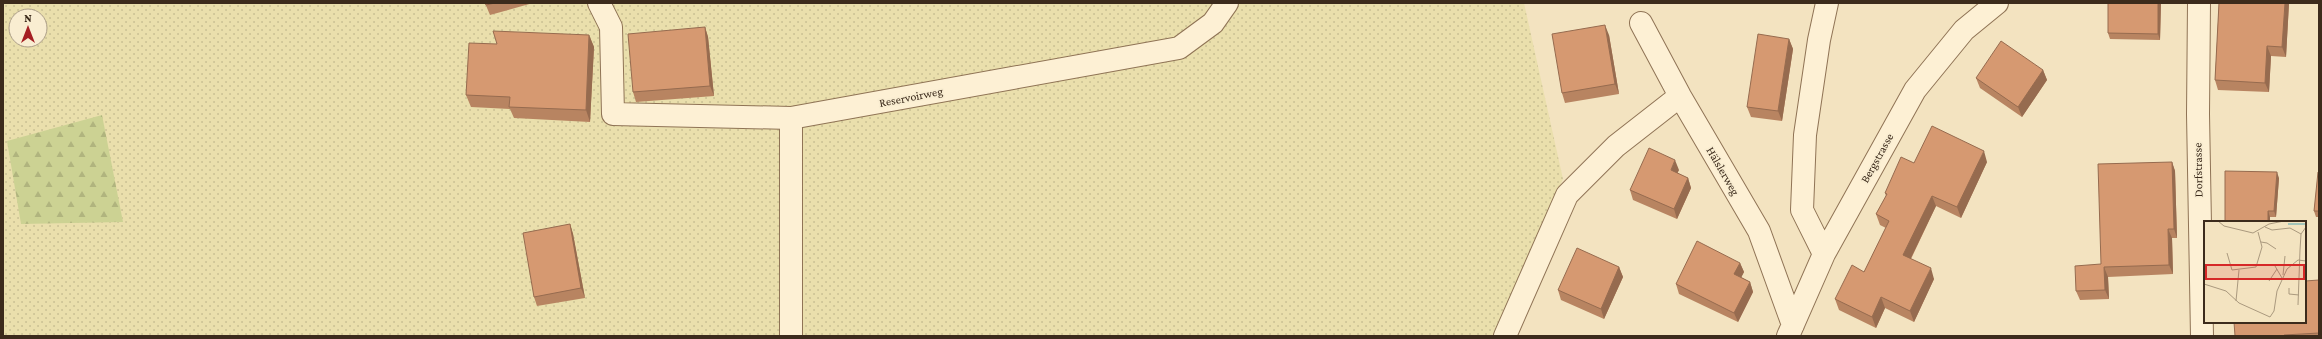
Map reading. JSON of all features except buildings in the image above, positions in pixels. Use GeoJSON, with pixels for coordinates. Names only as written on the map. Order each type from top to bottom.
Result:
{"type":"FeatureCollection","features":[{"type":"Feature","properties":{"kind":"street","name":"Reservoirweg"},"geometry":{"type":"LineString","coordinates":[[599,3],[611,27],[613,114],[791,118],[1179,48],[1213,23],[1227,3]]}},
{"type":"Feature","properties":{"kind":"street"},"geometry":{"type":"LineString","coordinates":[[1824,254],[1802,210],[1804,135],[1819,40],[1827,3]]}},
{"type":"Feature","properties":{"kind":"street","name":"Bergstrasse"},"geometry":{"type":"LineString","coordinates":[[1790,330],[1824,254],[1915,90],[1964,30],[1998,3]]}},
{"type":"Feature","properties":{"kind":"street","name":"Dorfstrasse"},"geometry":{"type":"LineString","coordinates":[[2199,3],[2198,137],[2202,336]]}},
{"type":"Feature","properties":{"kind":"street","name":"Hälslerweg"},"geometry":{"type":"LineString","coordinates":[[1641,23],[1680,96],[1759,231],[1790,330]]}},
{"type":"Feature","properties":{"kind":"street"},"geometry":{"type":"LineString","coordinates":[[1505,336],[1567,195],[1616,146],[1680,96]]}},
{"type":"Feature","properties":{"kind":"street"},"geometry":{"type":"LineString","coordinates":[[791,118],[792,336]]}},
{"type":"Feature","properties":{"kind":"shaded area"},"geometry":{"type":"Polygon","coordinates":[[[3,3],[1524,3],[1563,179],[1494,336],[3,336],[3,3]]]}},
{"type":"Feature","properties":{"kind":"green space"},"geometry":{"type":"Polygon","coordinates":[[[102,115],[123,222],[21,224],[7,141],[102,115]]]}}]}
